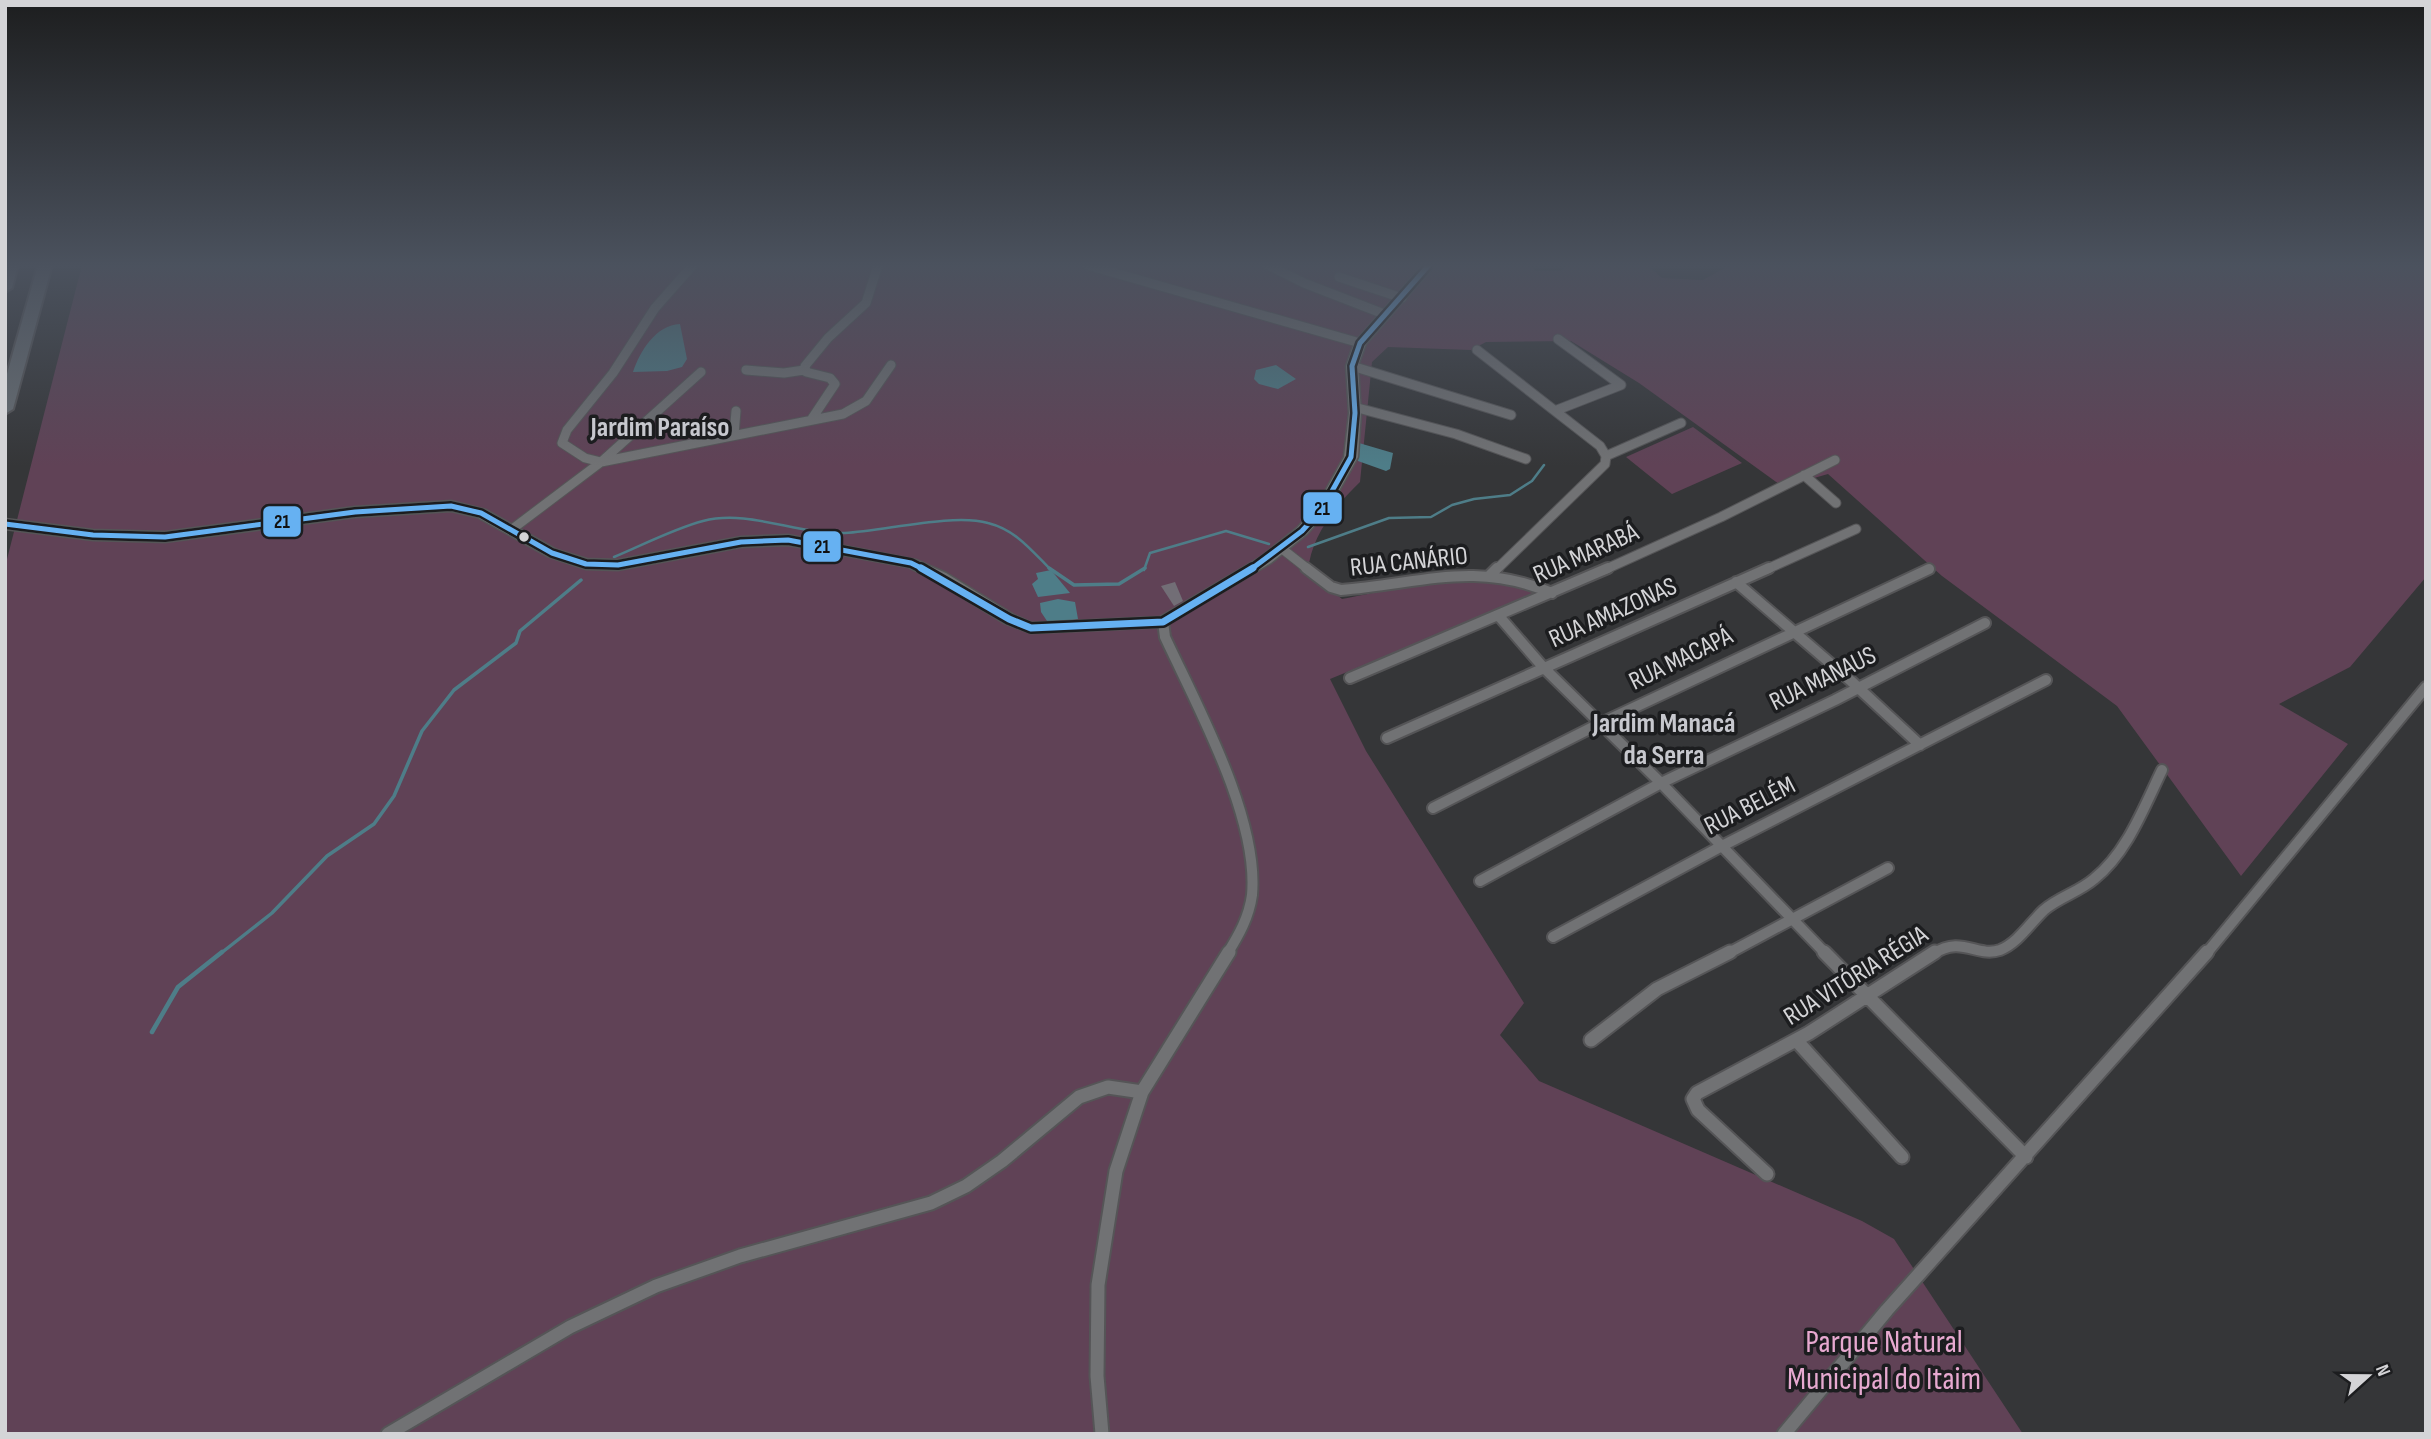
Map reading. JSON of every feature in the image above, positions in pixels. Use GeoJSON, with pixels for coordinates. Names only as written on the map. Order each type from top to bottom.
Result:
{"type":"FeatureCollection","features":[{"type":"Feature","properties":{"kind":"highway"},"geometry":{"type":"LineString","coordinates":[[5,409],[26,332]]}},
{"type":"Feature","properties":{"kind":"main road"},"geometry":{"type":"LineString","coordinates":[[5,524],[93,535],[165,537],[355,512],[451,506],[481,513],[560,557],[579,563],[606,566],[741,542],[772,539],[797,541],[911,564],[941,577],[1009,620],[1031,628],[1163,622],[1232,582],[1281,548],[1321,509],[1351,457],[1354,407],[1352,366],[1360,342],[1368,332]]}},
{"type":"Feature","properties":{"kind":"street"},"geometry":{"type":"LineString","coordinates":[[640,332],[613,373],[562,438],[562,443],[572,451],[601,462],[856,410],[868,400],[891,365]]}},
{"type":"Feature","properties":{"kind":"street"},"geometry":{"type":"LineString","coordinates":[[804,370],[834,332]]}},
{"type":"Feature","properties":{"kind":"street"},"geometry":{"type":"LineString","coordinates":[[1325,332],[1360,342]]}},
{"type":"Feature","properties":{"kind":"street"},"geometry":{"type":"LineString","coordinates":[[1557,410],[1621,385],[1558,339]]}},
{"type":"Feature","properties":{"kind":"street"},"geometry":{"type":"LineString","coordinates":[[1477,350],[1557,410],[1600,446],[1606,456],[1605,464],[1489,576]]}},
{"type":"Feature","properties":{"kind":"street"},"geometry":{"type":"LineString","coordinates":[[1352,366],[1511,415]]}},
{"type":"Feature","properties":{"kind":"street"},"geometry":{"type":"LineString","coordinates":[[746,370],[784,373],[804,370],[830,378],[835,384],[811,420]]}},
{"type":"Feature","properties":{"kind":"street"},"geometry":{"type":"LineString","coordinates":[[512,530],[601,462],[701,373]]}},
{"type":"Feature","properties":{"kind":"street"},"geometry":{"type":"LineString","coordinates":[[1354,407],[1456,434],[1527,459]]}},
{"type":"Feature","properties":{"kind":"street"},"geometry":{"type":"LineString","coordinates":[[734,435],[736,411]]}},
{"type":"Feature","properties":{"kind":"street"},"geometry":{"type":"LineString","coordinates":[[1606,456],[1681,423]]}},
{"type":"Feature","properties":{"kind":"street","name":"RUA MARABÁ"},"geometry":{"type":"LineString","coordinates":[[1350,678],[1552,593],[1721,517],[1835,460]]}},
{"type":"Feature","properties":{"kind":"street"},"geometry":{"type":"LineString","coordinates":[[1804,475],[1836,503]]}},
{"type":"Feature","properties":{"kind":"street","name":"RUA AMAZONAS"},"geometry":{"type":"LineString","coordinates":[[1387,738],[1856,529]]}},
{"type":"Feature","properties":{"kind":"street","name":"RUA CANÁRIO"},"geometry":{"type":"LineString","coordinates":[[1281,548],[1331,587],[1342,590],[1456,574],[1530,583],[1552,593]]}},
{"type":"Feature","properties":{"kind":"street","name":"RUA MACAPÁ"},"geometry":{"type":"LineString","coordinates":[[1433,808],[1792,631],[1929,569]]}},
{"type":"Feature","properties":{"kind":"street"},"geometry":{"type":"LineString","coordinates":[[1735,582],[1920,745]]}},
{"type":"Feature","properties":{"kind":"street"},"geometry":{"type":"LineString","coordinates":[[1498,615],[1543,667],[1661,783],[1792,921],[1868,994],[2026,1157]]}},
{"type":"Feature","properties":{"kind":"street"},"geometry":{"type":"LineString","coordinates":[[1102,1434],[1097,1376],[1098,1285],[1116,1171],[1142,1092],[1241,932],[1250,909],[1252,889],[1249,851],[1234,796],[1164,637],[1163,622]]}},
{"type":"Feature","properties":{"kind":"street","name":"RUA MANAUS"},"geometry":{"type":"LineString","coordinates":[[1480,881],[1661,783],[1985,623]]}},
{"type":"Feature","properties":{"kind":"street","name":"RUA BELÉM"},"geometry":{"type":"LineString","coordinates":[[1553,937],[1720,847],[2046,680]]}},
{"type":"Feature","properties":{"kind":"street"},"geometry":{"type":"LineString","coordinates":[[1784,1434],[1887,1310],[2186,978],[2426,687]]}},
{"type":"Feature","properties":{"kind":"street","name":"RUA VITÓRIA RÉGIA"},"geometry":{"type":"LineString","coordinates":[[1767,1174],[1698,1110],[1693,1099],[1697,1093],[1796,1040],[1942,948],[1953,944],[1966,944],[1986,950],[1999,950],[2010,943],[2049,906],[2099,875],[2132,826],[2162,770]]}},
{"type":"Feature","properties":{"kind":"street"},"geometry":{"type":"LineString","coordinates":[[1591,1040],[1657,989],[1792,921],[1888,867]]}},
{"type":"Feature","properties":{"kind":"street"},"geometry":{"type":"LineString","coordinates":[[1796,1040],[1902,1157]]}},
{"type":"Feature","properties":{"kind":"street"},"geometry":{"type":"LineString","coordinates":[[388,1434],[570,1328],[656,1286],[740,1255],[931,1203],[967,1186],[1002,1161],[1079,1097],[1108,1087],[1142,1092]]}},
{"type":"Feature","properties":{"kind":"green space","name":"Parque Natural Municipal do Itaim"},"geometry":{"type":"Polygon","coordinates":[[[65,332],[2426,332],[2426,577],[2350,667],[2279,704],[2348,744],[2241,876],[2117,706],[1942,576],[1828,474],[1783,487],[1639,383],[1571,341],[1486,342],[1471,350],[1388,347],[1372,362],[1360,482],[1326,522],[1314,546],[1308,571],[1342,599],[1415,586],[1470,580],[1520,585],[1540,593],[1330,679],[1366,751],[1524,1003],[1500,1035],[1539,1081],[1862,1221],[1894,1239],[2023,1434],[5,1434],[5,567],[65,332]]]}},
{"type":"Feature","properties":{"kind":"green space"},"geometry":{"type":"Polygon","coordinates":[[[1693,427],[1742,463],[1672,494],[1626,457],[1693,427]]]}},
{"type":"Feature","properties":{"kind":"water"},"geometry":{"type":"Polygon","coordinates":[[[682,332],[687,359],[682,367],[667,371],[633,372],[640,356],[656,334],[682,332]]]}},
{"type":"Feature","properties":{"kind":"water"},"geometry":{"type":"Polygon","coordinates":[[[1276,365],[1296,379],[1278,389],[1259,384],[1254,379],[1256,370],[1276,365]]]}},
{"type":"Feature","properties":{"kind":"water"},"geometry":{"type":"Polygon","coordinates":[[[1359,443],[1393,453],[1390,469],[1386,471],[1358,461],[1359,443]]]}},
{"type":"Feature","properties":{"kind":"water"},"geometry":{"type":"Polygon","coordinates":[[[1051,570],[1070,593],[1038,597],[1032,584],[1038,579],[1036,573],[1051,570]]]}},
{"type":"Feature","properties":{"kind":"water"},"geometry":{"type":"Polygon","coordinates":[[[1058,599],[1075,602],[1078,619],[1047,621],[1041,612],[1040,603],[1058,599]]]}},
{"type":"Feature","properties":{"kind":"building"},"geometry":{"type":"Polygon","coordinates":[[[1175,582],[1183,601],[1174,606],[1161,586],[1175,582]]]}},
{"type":"Feature","properties":{"kind":"waterway"},"geometry":{"type":"LineString","coordinates":[[1308,547],[1389,518],[1431,517],[1452,505],[1474,499],[1510,495],[1532,481],[1544,465]]}},
{"type":"Feature","properties":{"kind":"waterway"},"geometry":{"type":"LineString","coordinates":[[614,557],[681,528],[720,518],[756,520],[827,533],[861,532],[938,521],[973,520],[1007,530],[1051,570]]}},
{"type":"Feature","properties":{"kind":"waterway"},"geometry":{"type":"LineString","coordinates":[[1145,568],[1150,553],[1226,531],[1269,544]]}},
{"type":"Feature","properties":{"kind":"waterway"},"geometry":{"type":"LineString","coordinates":[[1049,568],[1074,585],[1119,584],[1145,568]]}},
{"type":"Feature","properties":{"kind":"waterway"},"geometry":{"type":"LineString","coordinates":[[220,954],[272,913],[327,856],[374,824],[394,796],[422,731],[454,690],[516,643],[520,631],[581,580]]}},
{"type":"Feature","properties":{"kind":"waterway"},"geometry":{"type":"LineString","coordinates":[[152,1032],[178,987],[222,952]]}},
{"type":"Feature","properties":{"kind":"transit line","name":"21"},"geometry":{"type":"LineString","coordinates":[[5,524],[93,535],[165,537],[355,512],[451,506],[481,513],[552,553],[586,564],[618,565],[741,542],[788,540],[911,563],[941,577],[1009,619],[1031,628],[1163,622],[1266,560],[1302,531],[1322,509],[1351,457],[1355,413],[1352,366],[1360,343],[1370,332]]}},
{"type":"Feature","properties":{"kind":"district","name":"Jardim Paraíso"},"geometry":{"type":"Point","coordinates":[660,427]}},
{"type":"Feature","properties":{"kind":"district","name":"Jardim Manacá da Serra"},"geometry":{"type":"Point","coordinates":[1664,739]}}]}
